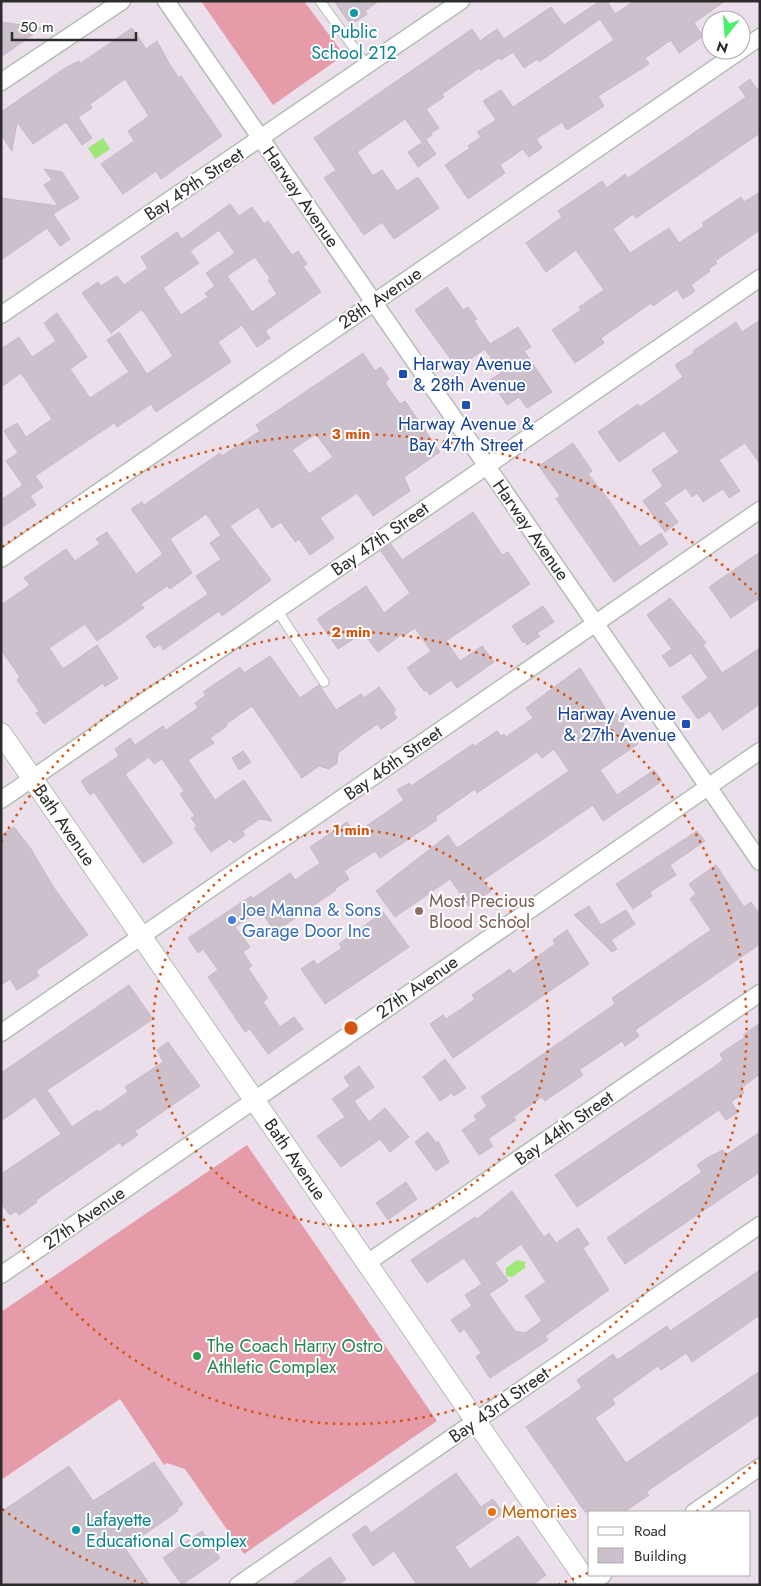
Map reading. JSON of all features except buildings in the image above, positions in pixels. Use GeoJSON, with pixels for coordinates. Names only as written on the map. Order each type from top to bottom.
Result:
{"type":"FeatureCollection","features":[{"type":"Feature","properties":{"kind":"street"},"geometry":{"type":"LineString","coordinates":[[1,82],[122,1]]}},
{"type":"Feature","properties":{"kind":"street","name":"Harway Avenue"},"geometry":{"type":"LineString","coordinates":[[166,1],[760,862]]}},
{"type":"Feature","properties":{"kind":"street","name":"Bay 49th Street"},"geometry":{"type":"LineString","coordinates":[[1,315],[461,1]]}},
{"type":"Feature","properties":{"kind":"street","name":"28th Avenue"},"geometry":{"type":"LineString","coordinates":[[1,559],[760,37]]}},
{"type":"Feature","properties":{"kind":"street","name":"Bay 47th Street"},"geometry":{"type":"LineString","coordinates":[[1,800],[760,278]]}},
{"type":"Feature","properties":{"kind":"street","name":"Bay 46th Street"},"geometry":{"type":"LineString","coordinates":[[1,1033],[760,510]]}},
{"type":"Feature","properties":{"kind":"street","name":"Bath Avenue"},"geometry":{"type":"LineString","coordinates":[[1,733],[589,1585]]}},
{"type":"Feature","properties":{"kind":"street","name":"27th Avenue"},"geometry":{"type":"LineString","coordinates":[[1,1275],[760,751]]}},
{"type":"Feature","properties":{"kind":"street","name":"Bay 44th Street"},"geometry":{"type":"LineString","coordinates":[[367,1263],[760,993]]}},
{"type":"Feature","properties":{"kind":"street","name":"Bay 43rd Street"},"geometry":{"type":"LineString","coordinates":[[238,1585],[760,1225]]}},
{"type":"Feature","properties":{"kind":"street"},"geometry":{"type":"LineString","coordinates":[[695,1511],[760,1467]]}},
{"type":"Feature","properties":{"kind":"street"},"geometry":{"type":"LineString","coordinates":[[589,1585],[602,1576]]}},
{"type":"Feature","properties":{"kind":"lane"},"geometry":{"type":"LineString","coordinates":[[320,1],[366,66]]}},
{"type":"Feature","properties":{"kind":"lane"},"geometry":{"type":"LineString","coordinates":[[277,610],[324,682]]}},
{"type":"Feature","properties":{"kind":"shaded area"},"geometry":{"type":"Polygon","coordinates":[[[201,1],[304,1],[344,55],[273,105],[201,1]]]}},
{"type":"Feature","properties":{"kind":"shaded area"},"geometry":{"type":"Polygon","coordinates":[[[103,138],[110,149],[95,159],[88,148],[103,138]]]}},
{"type":"Feature","properties":{"kind":"shaded area","name":"The Coach Harry Ostro Athletic Complex"},"geometry":{"type":"Polygon","coordinates":[[[247,1145],[437,1421],[244,1554],[185,1469],[167,1463],[164,1465],[120,1399],[1,1480],[1,1312],[247,1145]]]}},
{"type":"Feature","properties":{"kind":"shaded area"},"geometry":{"type":"Polygon","coordinates":[[[517,1260],[525,1262],[525,1268],[512,1277],[506,1276],[506,1268],[517,1260]]]}},
{"type":"Feature","properties":{"kind":"place","name":"Public School 212"},"geometry":{"type":"Point","coordinates":[354,13]}},
{"type":"Feature","properties":{"kind":"place","name":"Harway Avenue & 28th Avenue"},"geometry":{"type":"Point","coordinates":[403,374]}},
{"type":"Feature","properties":{"kind":"place","name":"Harway Avenue & Bay 47th Street"},"geometry":{"type":"Point","coordinates":[466,405]}},
{"type":"Feature","properties":{"kind":"place","name":"Harway Avenue & 27th Avenue"},"geometry":{"type":"Point","coordinates":[686,724]}},
{"type":"Feature","properties":{"kind":"place","name":"Most Precious Blood School"},"geometry":{"type":"Point","coordinates":[419,911]}},
{"type":"Feature","properties":{"kind":"place","name":"Joe Manna & Sons Garage Door Inc"},"geometry":{"type":"Point","coordinates":[232,920]}},
{"type":"Feature","properties":{"kind":"place","name":"The Coach Harry Ostro Athletic Complex"},"geometry":{"type":"Point","coordinates":[197,1356]}},
{"type":"Feature","properties":{"kind":"place","name":"Memories"},"geometry":{"type":"Point","coordinates":[492,1512]}},
{"type":"Feature","properties":{"kind":"place","name":"Lafayette Educational Complex"},"geometry":{"type":"Point","coordinates":[76,1530]}}]}
